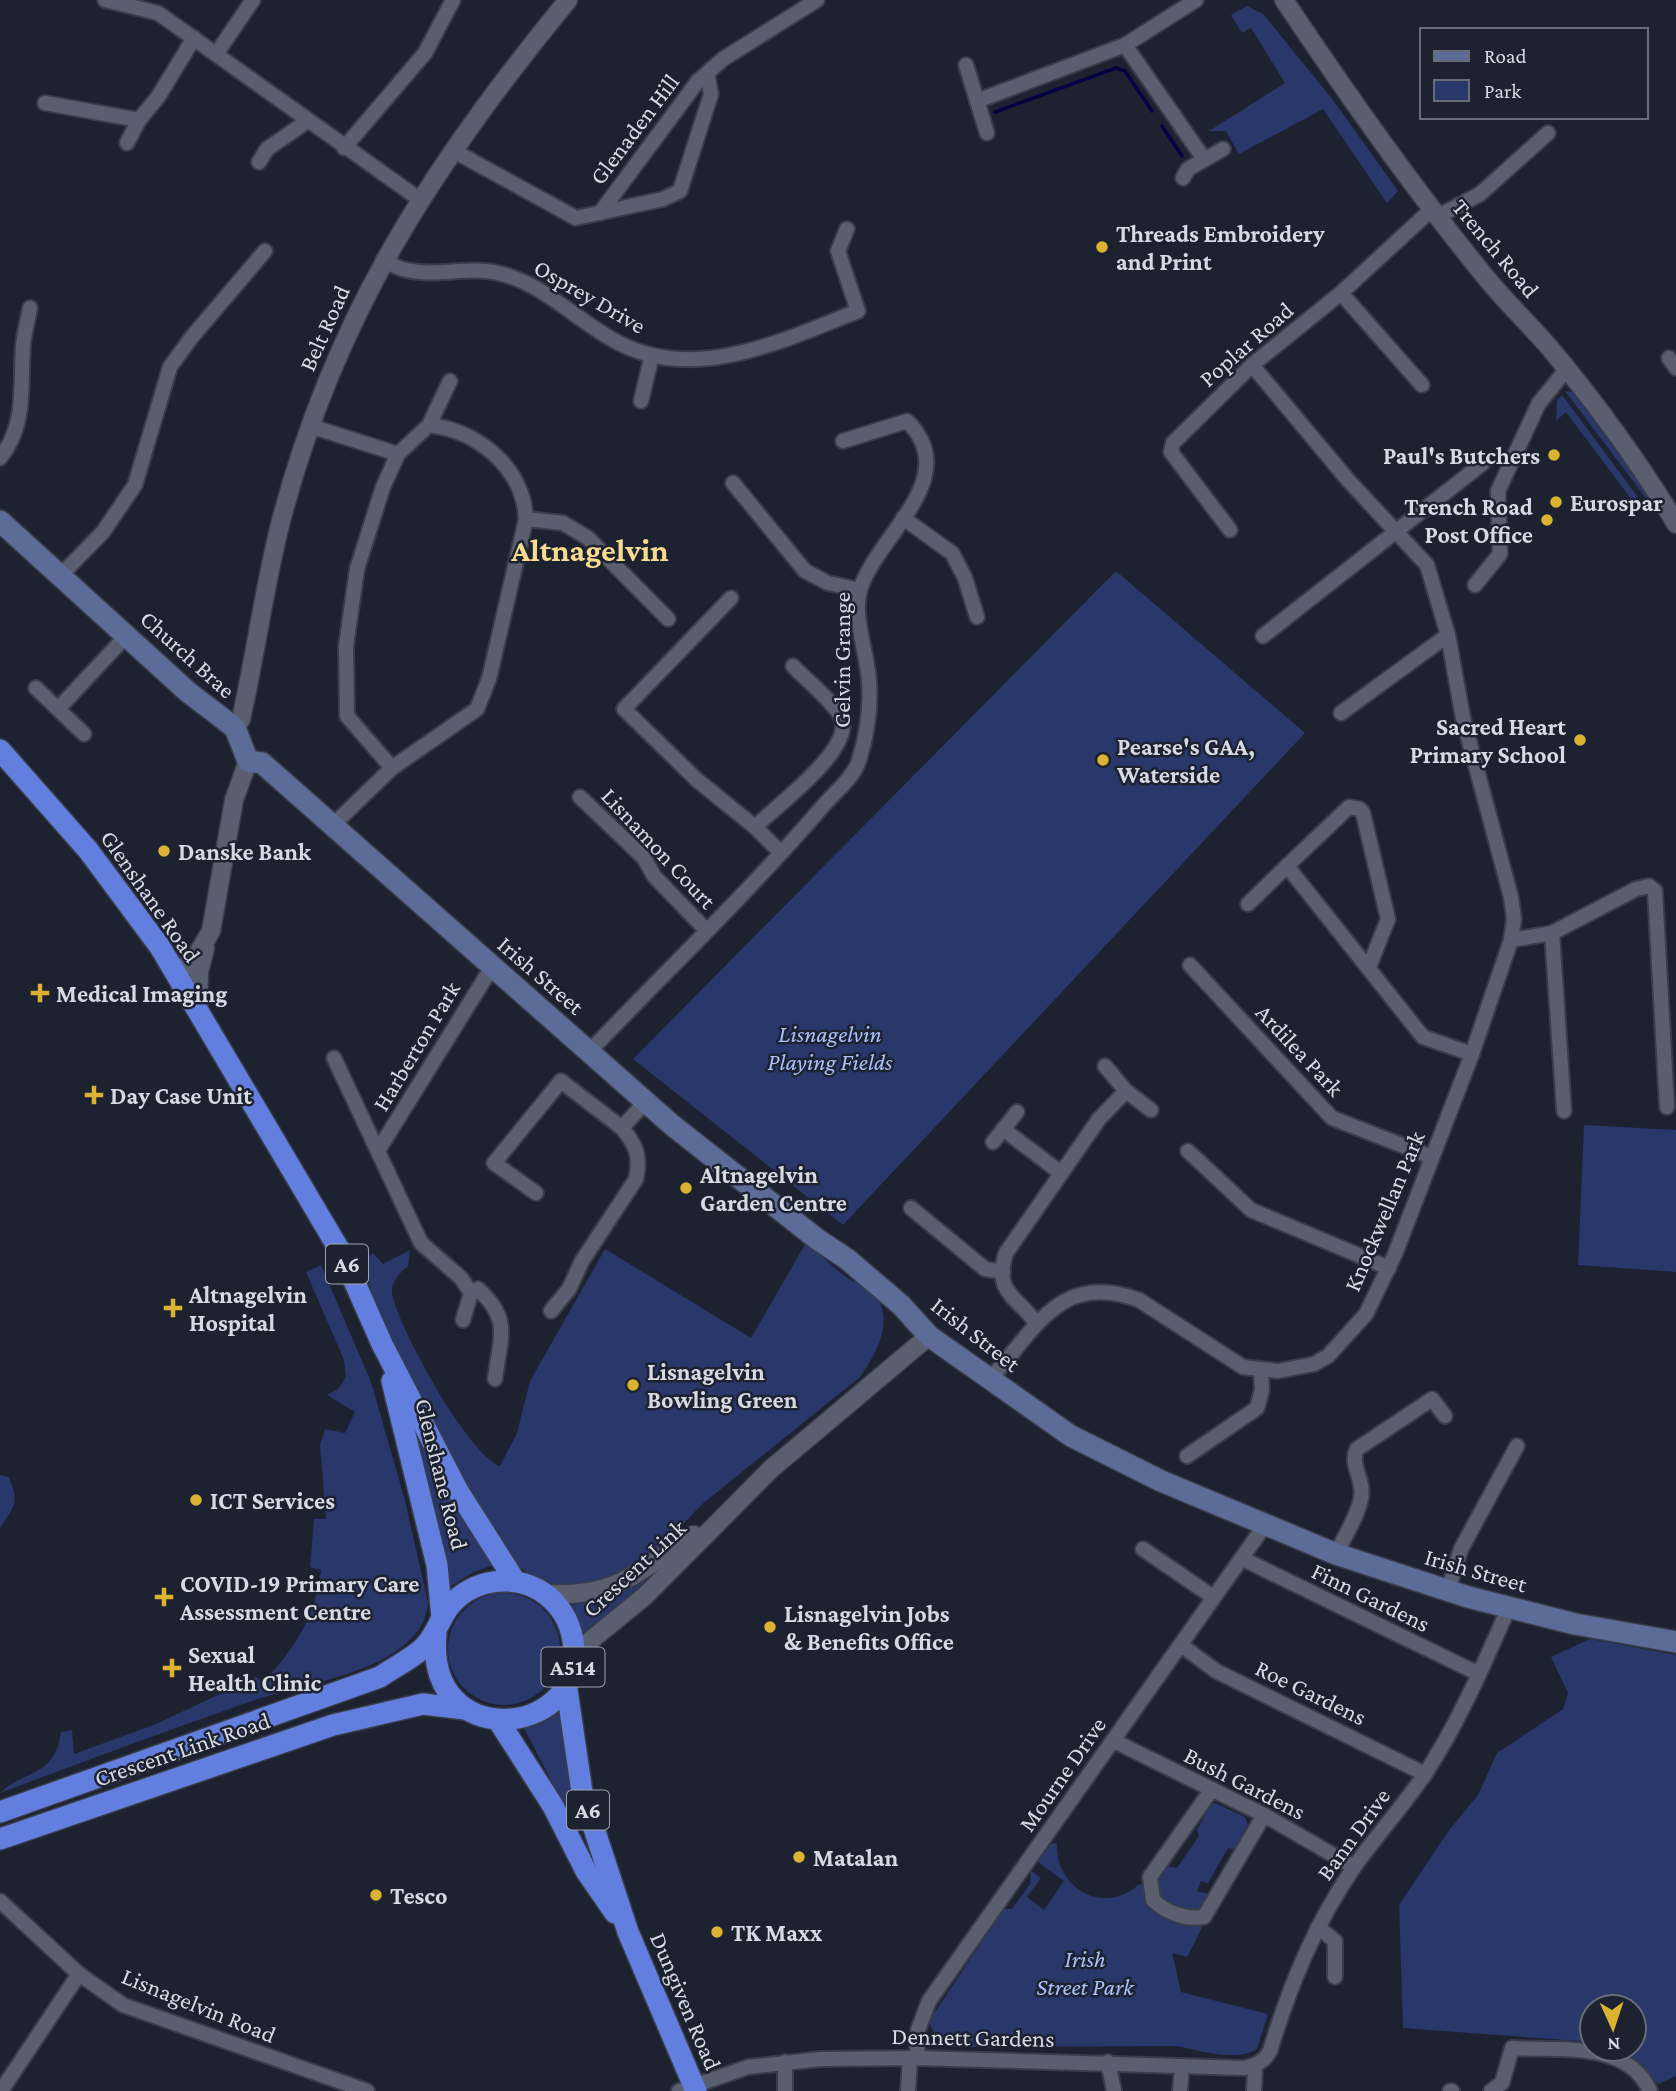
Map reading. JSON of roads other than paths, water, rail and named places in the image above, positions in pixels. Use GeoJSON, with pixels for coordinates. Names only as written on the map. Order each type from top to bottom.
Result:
{"type":"FeatureCollection","features":[{"type":"Feature","properties":{"kind":"highway","name":"Glenshane Road"},"geometry":{"type":"LineString","coordinates":[[0,750],[127,900],[176,975],[343,1256],[382,1344],[458,1491],[515,1581]]}},
{"type":"Feature","properties":{"kind":"highway","name":"Glenshane Road"},"geometry":{"type":"LineString","coordinates":[[382,1344],[437,1564],[439,1626]]}},
{"type":"Feature","properties":{"kind":"highway","name":"A514"},"geometry":{"type":"LineString","coordinates":[[439,1626],[450,1606],[472,1588],[486,1583],[515,1581],[546,1594],[568,1620],[575,1653],[566,1684],[555,1699],[540,1711],[522,1719],[498,1720],[465,1709]]}},
{"type":"Feature","properties":{"kind":"highway"},"geometry":{"type":"LineString","coordinates":[[439,1626],[434,1656],[439,1676],[449,1695],[465,1709]]}},
{"type":"Feature","properties":{"kind":"highway","name":"Crescent Link Road"},"geometry":{"type":"LineString","coordinates":[[0,1812],[380,1677],[422,1649],[439,1626]]}},
{"type":"Feature","properties":{"kind":"highway","name":"Dungiven Road"},"geometry":{"type":"LineString","coordinates":[[566,1684],[582,1792],[628,1932],[690,2090]]}},
{"type":"Feature","properties":{"kind":"highway","name":"Crescent Link Road"},"geometry":{"type":"LineString","coordinates":[[0,1839],[333,1725],[424,1704],[465,1709]]}},
{"type":"Feature","properties":{"kind":"highway","name":"Dungiven Road"},"geometry":{"type":"LineString","coordinates":[[498,1720],[553,1806],[586,1871],[628,1932]]}},
{"type":"Feature","properties":{"kind":"main road","name":"Church Brae"},"geometry":{"type":"LineString","coordinates":[[0,521],[188,692],[235,728],[248,761]]}},
{"type":"Feature","properties":{"kind":"main road"},"geometry":{"type":"LineString","coordinates":[[248,761],[262,763],[332,827]]}},
{"type":"Feature","properties":{"kind":"main road","name":"Irish Street"},"geometry":{"type":"LineString","coordinates":[[332,827],[646,1101],[746,1184],[847,1259],[901,1305],[929,1336],[1051,1422],[1096,1450],[1336,1554],[1509,1607],[1603,1629],[1676,1642]]}},
{"type":"Feature","properties":{"kind":"street"},"geometry":{"type":"LineString","coordinates":[[105,0],[158,13],[306,122],[419,199]]}},
{"type":"Feature","properties":{"kind":"street"},"geometry":{"type":"LineString","coordinates":[[216,54],[253,0]]}},
{"type":"Feature","properties":{"kind":"street"},"geometry":{"type":"LineString","coordinates":[[344,148],[425,53],[453,0]]}},
{"type":"Feature","properties":{"kind":"street","name":"Belt Road"},"geometry":{"type":"LineString","coordinates":[[235,728],[244,708],[261,603],[281,519],[310,426],[340,349],[383,260],[419,199],[452,150],[568,0]]}},
{"type":"Feature","properties":{"kind":"street","name":"Glenaden Hill"},"geometry":{"type":"LineString","coordinates":[[600,213],[662,127],[707,73],[723,59],[817,0]]}},
{"type":"Feature","properties":{"kind":"street"},"geometry":{"type":"LineString","coordinates":[[977,101],[1125,45],[1196,0]]}},
{"type":"Feature","properties":{"kind":"street","name":"Trench Road"},"geometry":{"type":"LineString","coordinates":[[1284,0],[1357,110],[1434,213],[1566,370],[1643,472],[1676,524]]}},
{"type":"Feature","properties":{"kind":"street"},"geometry":{"type":"LineString","coordinates":[[127,144],[139,120],[158,97],[194,38]]}},
{"type":"Feature","properties":{"kind":"street"},"geometry":{"type":"LineString","coordinates":[[1125,45],[1204,159]]}},
{"type":"Feature","properties":{"kind":"street"},"geometry":{"type":"LineString","coordinates":[[966,65],[987,133]]}},
{"type":"Feature","properties":{"kind":"street","name":"Glenaden Hill"},"geometry":{"type":"LineString","coordinates":[[452,150],[576,218],[663,198],[680,191],[711,94],[707,73]]}},
{"type":"Feature","properties":{"kind":"street"},"geometry":{"type":"LineString","coordinates":[[45,103],[139,120]]}},
{"type":"Feature","properties":{"kind":"street"},"geometry":{"type":"LineString","coordinates":[[259,162],[267,149],[306,122]]}},
{"type":"Feature","properties":{"kind":"street","name":"Poplar Road"},"geometry":{"type":"LineString","coordinates":[[1230,530],[1171,452],[1173,443],[1252,365],[1434,213],[1480,194],[1548,133]]}},
{"type":"Feature","properties":{"kind":"street"},"geometry":{"type":"LineString","coordinates":[[1183,178],[1188,169],[1223,149]]}},
{"type":"Feature","properties":{"kind":"street","name":"Osprey Drive"},"geometry":{"type":"LineString","coordinates":[[383,260],[407,270],[498,273],[527,284],[618,342],[652,355],[712,357],[755,352],[858,311],[838,251],[847,229]]}},
{"type":"Feature","properties":{"kind":"street"},"geometry":{"type":"LineString","coordinates":[[60,576],[103,532],[135,485],[170,368],[191,338],[265,251]]}},
{"type":"Feature","properties":{"kind":"street"},"geometry":{"type":"LineString","coordinates":[[1341,293],[1422,385]]}},
{"type":"Feature","properties":{"kind":"street"},"geometry":{"type":"LineString","coordinates":[[0,458],[8,448],[20,418],[23,344],[30,307]]}},
{"type":"Feature","properties":{"kind":"street","name":"Osprey Drive"},"geometry":{"type":"LineString","coordinates":[[641,401],[652,355]]}},
{"type":"Feature","properties":{"kind":"street","name":"Knockwellan Park"},"geometry":{"type":"LineString","coordinates":[[991,1378],[1036,1323],[1070,1296],[1101,1290],[1120,1293],[1158,1310],[1243,1367],[1261,1371],[1297,1369],[1328,1356],[1366,1314],[1389,1268],[1472,1054],[1511,940],[1511,897],[1463,718],[1448,635],[1427,565],[1348,480],[1252,365]]}},
{"type":"Feature","properties":{"kind":"street"},"geometry":{"type":"LineString","coordinates":[[1475,585],[1500,555],[1498,491],[1539,403],[1566,370]]}},
{"type":"Feature","properties":{"kind":"street"},"geometry":{"type":"LineString","coordinates":[[392,768],[346,716],[346,646],[358,569],[383,487],[398,454],[429,425],[450,381]]}},
{"type":"Feature","properties":{"kind":"street","name":"Gelvin Grange"},"geometry":{"type":"LineString","coordinates":[[589,1052],[780,852],[858,765],[868,725],[869,681],[859,617],[860,590],[873,562],[923,488],[928,462],[919,432],[907,421],[895,422],[842,441]]}},
{"type":"Feature","properties":{"kind":"street"},"geometry":{"type":"LineString","coordinates":[[332,827],[392,768],[477,709],[489,679],[526,519],[525,505],[501,459],[482,443],[452,428],[429,425]]}},
{"type":"Feature","properties":{"kind":"street"},"geometry":{"type":"LineString","coordinates":[[310,426],[398,454]]}},
{"type":"Feature","properties":{"kind":"street"},"geometry":{"type":"LineString","coordinates":[[1263,636],[1483,463]]}},
{"type":"Feature","properties":{"kind":"street"},"geometry":{"type":"LineString","coordinates":[[733,483],[805,571],[828,583],[860,590]]}},
{"type":"Feature","properties":{"kind":"street"},"geometry":{"type":"LineString","coordinates":[[903,518],[952,553],[965,578],[977,617]]}},
{"type":"Feature","properties":{"kind":"street"},"geometry":{"type":"LineString","coordinates":[[526,519],[563,523],[588,538],[668,619]]}},
{"type":"Feature","properties":{"kind":"street"},"geometry":{"type":"LineString","coordinates":[[731,598],[624,709],[697,780],[755,827],[780,852]]}},
{"type":"Feature","properties":{"kind":"street"},"geometry":{"type":"LineString","coordinates":[[58,709],[127,635]]}},
{"type":"Feature","properties":{"kind":"street"},"geometry":{"type":"LineString","coordinates":[[1340,713],[1448,635]]}},
{"type":"Feature","properties":{"kind":"street"},"geometry":{"type":"LineString","coordinates":[[755,827],[832,755],[844,734],[841,717],[793,666]]}},
{"type":"Feature","properties":{"kind":"street"},"geometry":{"type":"LineString","coordinates":[[36,688],[84,734]]}},
{"type":"Feature","properties":{"kind":"street"},"geometry":{"type":"LineString","coordinates":[[198,1011],[199,972],[234,800],[248,761]]}},
{"type":"Feature","properties":{"kind":"street","name":"Lisnamon Court"},"geometry":{"type":"LineString","coordinates":[[580,797],[643,858],[654,876],[706,930]]}},
{"type":"Feature","properties":{"kind":"street"},"geometry":{"type":"LineString","coordinates":[[1248,904],[1349,807],[1360,808],[1365,817],[1388,919],[1369,967]]}},
{"type":"Feature","properties":{"kind":"street"},"geometry":{"type":"LineString","coordinates":[[1287,866],[1423,1037],[1472,1054]]}},
{"type":"Feature","properties":{"kind":"street"},"geometry":{"type":"LineString","coordinates":[[1511,940],[1552,933],[1636,889],[1649,886],[1656,891],[1667,1107]]}},
{"type":"Feature","properties":{"kind":"street"},"geometry":{"type":"LineString","coordinates":[[1552,933],[1564,1111]]}},
{"type":"Feature","properties":{"kind":"street"},"geometry":{"type":"LineString","coordinates":[[176,975],[206,945]]}},
{"type":"Feature","properties":{"kind":"street","name":"Ardilea Park"},"geometry":{"type":"LineString","coordinates":[[1190,965],[1332,1118],[1432,1157]]}},
{"type":"Feature","properties":{"kind":"street","name":"Harberton Park"},"geometry":{"type":"LineString","coordinates":[[379,1149],[492,967]]}},
{"type":"Feature","properties":{"kind":"street","name":"Harberton Park"},"geometry":{"type":"LineString","coordinates":[[334,1058],[421,1243],[461,1278],[471,1293],[478,1289],[495,1304],[502,1326],[495,1378]]}},
{"type":"Feature","properties":{"kind":"street"},"geometry":{"type":"LineString","coordinates":[[1105,1066],[1126,1091],[1151,1110]]}},
{"type":"Feature","properties":{"kind":"street"},"geometry":{"type":"LineString","coordinates":[[536,1193],[494,1163],[561,1081],[622,1128],[636,1145],[639,1165],[636,1179],[582,1261],[569,1289],[551,1311]]}},
{"type":"Feature","properties":{"kind":"street"},"geometry":{"type":"LineString","coordinates":[[1036,1323],[1007,1292],[1003,1272],[1006,1253],[1099,1119],[1126,1091]]}},
{"type":"Feature","properties":{"kind":"street"},"geometry":{"type":"LineString","coordinates":[[622,1128],[646,1101]]}},
{"type":"Feature","properties":{"kind":"street"},"geometry":{"type":"LineString","coordinates":[[993,1142],[1017,1112]]}},
{"type":"Feature","properties":{"kind":"street"},"geometry":{"type":"LineString","coordinates":[[1003,1129],[1061,1173]]}},
{"type":"Feature","properties":{"kind":"street"},"geometry":{"type":"LineString","coordinates":[[1188,1151],[1251,1210],[1389,1268]]}},
{"type":"Feature","properties":{"kind":"street"},"geometry":{"type":"LineString","coordinates":[[911,1208],[985,1269],[1003,1272]]}},
{"type":"Feature","properties":{"kind":"street"},"geometry":{"type":"LineString","coordinates":[[463,1320],[471,1293]]}},
{"type":"Feature","properties":{"kind":"street","name":"Crescent Link"},"geometry":{"type":"LineString","coordinates":[[575,1653],[645,1596],[771,1469],[929,1336]]}},
{"type":"Feature","properties":{"kind":"street"},"geometry":{"type":"LineString","coordinates":[[1187,1456],[1257,1408],[1262,1390],[1261,1371]]}},
{"type":"Feature","properties":{"kind":"street"},"geometry":{"type":"LineString","coordinates":[[1336,1554],[1361,1499],[1362,1486],[1354,1462],[1357,1449],[1432,1399],[1445,1416]]}},
{"type":"Feature","properties":{"kind":"street"},"geometry":{"type":"LineString","coordinates":[[1448,1590],[1461,1549],[1517,1446]]}},
{"type":"Feature","properties":{"kind":"street","name":"Crescent Link"},"geometry":{"type":"LineString","coordinates":[[546,1594],[594,1593],[626,1581],[724,1517]]}},
{"type":"Feature","properties":{"kind":"street","name":"Mourne Drive"},"geometry":{"type":"LineString","coordinates":[[908,2091],[918,2030],[929,2001],[1265,1525]]}},
{"type":"Feature","properties":{"kind":"street"},"geometry":{"type":"LineString","coordinates":[[1143,1549],[1213,1597]]}},
{"type":"Feature","properties":{"kind":"street","name":"Finn Gardens"},"geometry":{"type":"LineString","coordinates":[[1243,1559],[1479,1674]]}},
{"type":"Feature","properties":{"kind":"street","name":"Bann Drive"},"geometry":{"type":"LineString","coordinates":[[1255,2066],[1265,2059],[1270,2050],[1300,1964],[1318,1927],[1354,1867],[1425,1774],[1479,1674],[1509,1607]]}},
{"type":"Feature","properties":{"kind":"street","name":"Roe Gardens"},"geometry":{"type":"LineString","coordinates":[[1181,1645],[1216,1671],[1425,1774]]}},
{"type":"Feature","properties":{"kind":"street","name":"Bush Gardens"},"geometry":{"type":"LineString","coordinates":[[1114,1741],[1264,1815],[1354,1867]]}},
{"type":"Feature","properties":{"kind":"street"},"geometry":{"type":"LineString","coordinates":[[1212,1789],[1150,1877],[1153,1900],[1176,1914],[1194,1919],[1204,1917],[1264,1815]]}},
{"type":"Feature","properties":{"kind":"street","name":"Lisnagelvin Road"},"geometry":{"type":"LineString","coordinates":[[0,1901],[79,1974],[123,2004],[368,2091]]}},
{"type":"Feature","properties":{"kind":"street"},"geometry":{"type":"LineString","coordinates":[[1318,1927],[1335,1941],[1335,1977]]}},
{"type":"Feature","properties":{"kind":"street"},"geometry":{"type":"LineString","coordinates":[[1,2091],[79,1974]]}},
{"type":"Feature","properties":{"kind":"street"},"geometry":{"type":"LineString","coordinates":[[1491,2091],[1502,2083],[1512,2048],[1597,2053],[1619,2058],[1645,2080],[1650,2091]]}},
{"type":"Feature","properties":{"kind":"street","name":"Dennett Gardens"},"geometry":{"type":"LineString","coordinates":[[690,2090],[748,2067],[785,2062],[914,2058],[1244,2068],[1255,2066]]}},
{"type":"Feature","properties":{"kind":"street"},"geometry":{"type":"LineString","coordinates":[[785,2062],[785,2091]]}},
{"type":"Feature","properties":{"kind":"street"},"geometry":{"type":"LineString","coordinates":[[1108,2062],[1114,2091]]}},
{"type":"Feature","properties":{"kind":"street"},"geometry":{"type":"LineString","coordinates":[[1180,2091],[1182,2066]]}},
{"type":"Feature","properties":{"kind":"street"},"geometry":{"type":"LineString","coordinates":[[1254,2091],[1255,2066]]}},
{"type":"Feature","properties":{"kind":"waterway"},"geometry":{"type":"LineString","coordinates":[[995,112],[1116,68],[1125,71],[1152,111]]}},
{"type":"Feature","properties":{"kind":"waterway"},"geometry":{"type":"LineString","coordinates":[[1162,126],[1182,156]]}},
{"type":"Feature","properties":{"kind":"place","name":"Threads Embroidery and Print"},"geometry":{"type":"Point","coordinates":[1102,247]}},
{"type":"Feature","properties":{"kind":"place","name":"Paul's Butchers"},"geometry":{"type":"Point","coordinates":[1554,455]}},
{"type":"Feature","properties":{"kind":"place","name":"Eurospar"},"geometry":{"type":"Point","coordinates":[1556,502]}},
{"type":"Feature","properties":{"kind":"place","name":"Trench Road Post Office"},"geometry":{"type":"Point","coordinates":[1547,520]}},
{"type":"Feature","properties":{"kind":"place","name":"Sacred Heart Primary School"},"geometry":{"type":"Point","coordinates":[1580,740]}},
{"type":"Feature","properties":{"kind":"place","name":"Pearse's GAA, Waterside"},"geometry":{"type":"Point","coordinates":[1103,760]}},
{"type":"Feature","properties":{"kind":"place","name":"Danske Bank"},"geometry":{"type":"Point","coordinates":[164,851]}},
{"type":"Feature","properties":{"kind":"place","name":"Medical Imaging"},"geometry":{"type":"Point","coordinates":[40,993]}},
{"type":"Feature","properties":{"kind":"place","name":"Day Case Unit"},"geometry":{"type":"Point","coordinates":[94,1095]}},
{"type":"Feature","properties":{"kind":"place","name":"Altnagelvin Garden Centre"},"geometry":{"type":"Point","coordinates":[686,1188]}},
{"type":"Feature","properties":{"kind":"place","name":"Altnagelvin Hospital"},"geometry":{"type":"Point","coordinates":[173,1308]}},
{"type":"Feature","properties":{"kind":"place","name":"Lisnagelvin Bowling Green"},"geometry":{"type":"Point","coordinates":[633,1385]}},
{"type":"Feature","properties":{"kind":"place","name":"ICT Services"},"geometry":{"type":"Point","coordinates":[196,1500]}},
{"type":"Feature","properties":{"kind":"place","name":"COVID-19 Primary Care Assessment Centre"},"geometry":{"type":"Point","coordinates":[164,1597]}},
{"type":"Feature","properties":{"kind":"place","name":"Lisnagelvin Jobs & Benefits Office"},"geometry":{"type":"Point","coordinates":[770,1627]}},
{"type":"Feature","properties":{"kind":"place","name":"Sexual Health Clinic"},"geometry":{"type":"Point","coordinates":[172,1668]}},
{"type":"Feature","properties":{"kind":"place","name":"Matalan"},"geometry":{"type":"Point","coordinates":[799,1857]}},
{"type":"Feature","properties":{"kind":"place","name":"Tesco"},"geometry":{"type":"Point","coordinates":[376,1895]}},
{"type":"Feature","properties":{"kind":"place","name":"TK Maxx"},"geometry":{"type":"Point","coordinates":[717,1932]}},
{"type":"Feature","properties":{"kind":"district","name":"Altnagelvin"},"geometry":{"type":"Point","coordinates":[590,550]}},
{"type":"Feature","properties":{"kind":"park label","name":"Lisnagelvin Playing Fields"},"geometry":{"type":"Point","coordinates":[830,1047]}},
{"type":"Feature","properties":{"kind":"park label","name":"Irish Street Park"},"geometry":{"type":"Point","coordinates":[1085,1972]}}]}
